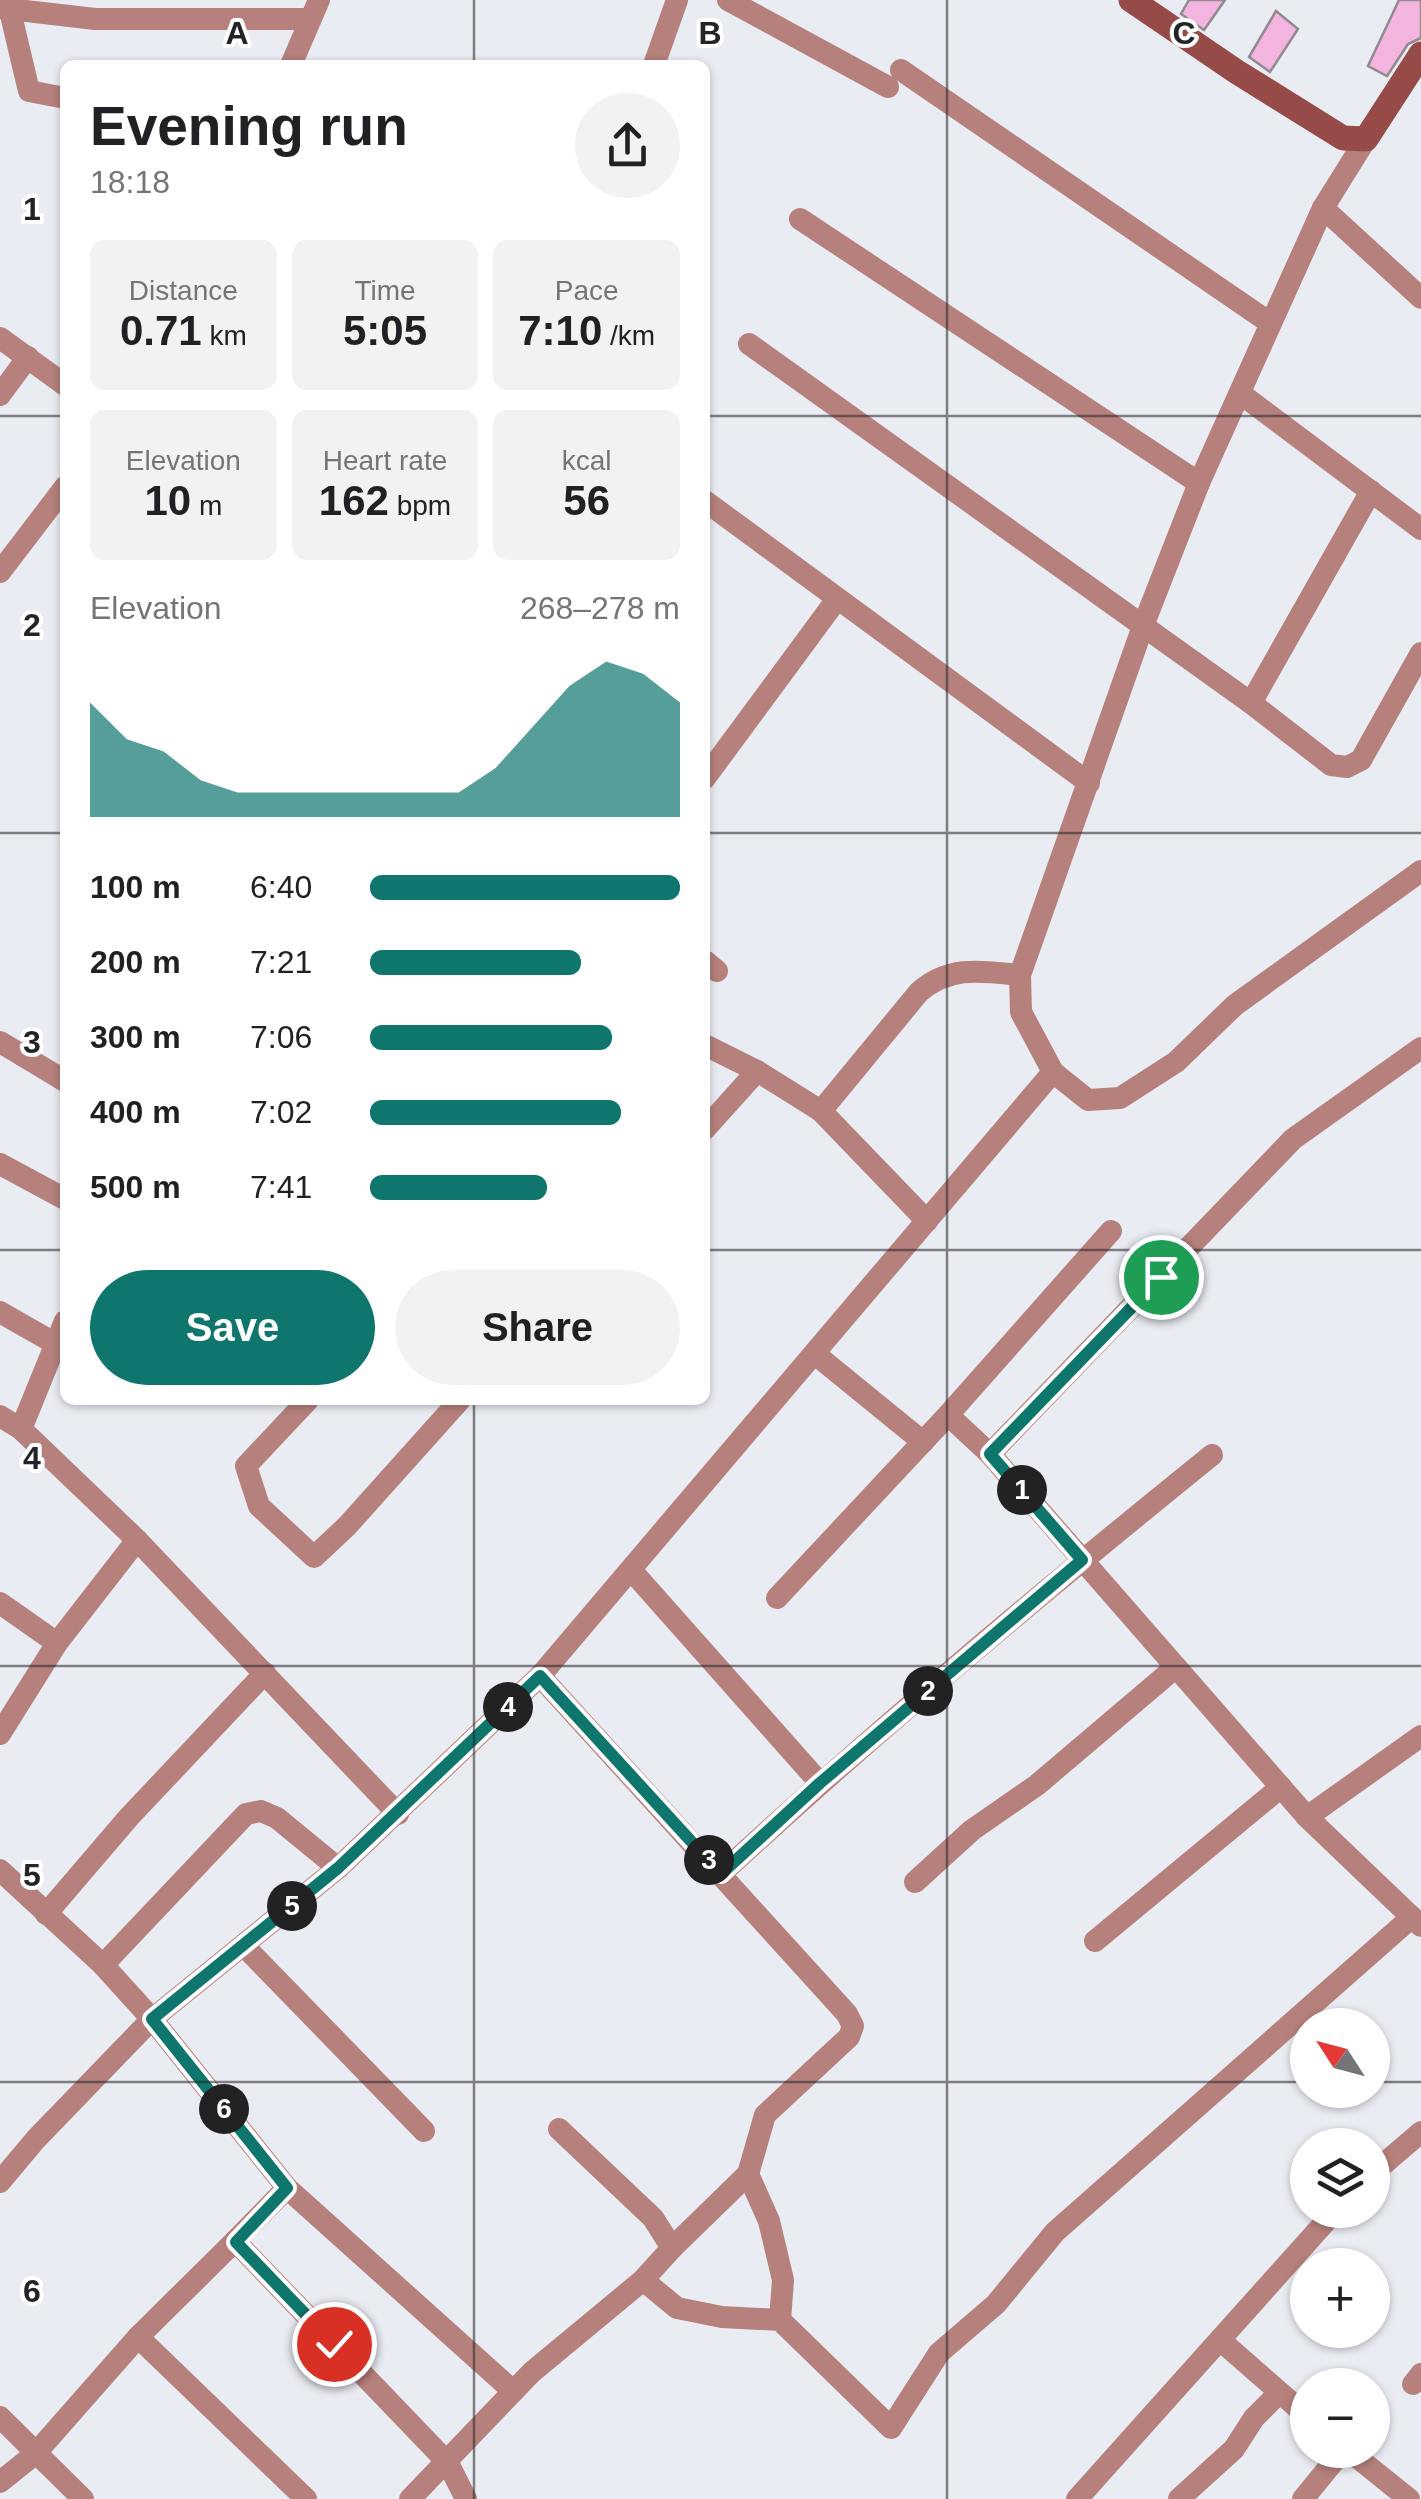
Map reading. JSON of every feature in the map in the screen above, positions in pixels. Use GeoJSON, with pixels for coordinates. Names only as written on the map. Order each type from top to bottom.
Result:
{"type":"FeatureCollection","features":[{"type":"Feature","properties":{"kind":"street"},"geometry":{"type":"LineString","coordinates":[[656,60],[677,0]]}},
{"type":"Feature","properties":{"kind":"street"},"geometry":{"type":"LineString","coordinates":[[728,0],[895,79],[1270,323]]}},
{"type":"Feature","properties":{"kind":"street"},"geometry":{"type":"LineString","coordinates":[[1132,0],[1342,138],[1366,139]]}},
{"type":"Feature","properties":{"kind":"street"},"geometry":{"type":"LineString","coordinates":[[60,97],[29,90],[5,10],[96,19],[314,10],[293,60]]}},
{"type":"Feature","properties":{"kind":"street"},"geometry":{"type":"LineString","coordinates":[[1418,65],[1323,208],[1199,483],[1143,626],[1020,975],[1021,1012],[1053,1072],[1088,1100],[1120,1098],[1176,1062],[1235,1005],[1421,871]]}},
{"type":"Feature","properties":{"kind":"street"},"geometry":{"type":"LineString","coordinates":[[1323,208],[1421,298]]}},
{"type":"Feature","properties":{"kind":"street"},"geometry":{"type":"LineString","coordinates":[[800,220],[1199,483]]}},
{"type":"Feature","properties":{"kind":"street"},"geometry":{"type":"LineString","coordinates":[[0,338],[60,381]]}},
{"type":"Feature","properties":{"kind":"street"},"geometry":{"type":"LineString","coordinates":[[749,344],[1252,703],[1330,765],[1348,767],[1361,760],[1421,653]]}},
{"type":"Feature","properties":{"kind":"street"},"geometry":{"type":"LineString","coordinates":[[0,394],[28,357]]}},
{"type":"Feature","properties":{"kind":"street"},"geometry":{"type":"LineString","coordinates":[[1241,394],[1421,530]]}},
{"type":"Feature","properties":{"kind":"street"},"geometry":{"type":"LineString","coordinates":[[1252,703],[1371,492]]}},
{"type":"Feature","properties":{"kind":"street"},"geometry":{"type":"LineString","coordinates":[[0,572],[60,494]]}},
{"type":"Feature","properties":{"kind":"street"},"geometry":{"type":"LineString","coordinates":[[710,505],[1089,783]]}},
{"type":"Feature","properties":{"kind":"street"},"geometry":{"type":"LineString","coordinates":[[710,771],[837,600]]}},
{"type":"Feature","properties":{"kind":"street"},"geometry":{"type":"LineString","coordinates":[[821,1111],[919,992],[935,978],[965,970],[1020,975]]}},
{"type":"Feature","properties":{"kind":"street"},"geometry":{"type":"LineString","coordinates":[[0,1042],[60,1078]]}},
{"type":"Feature","properties":{"kind":"street"},"geometry":{"type":"LineString","coordinates":[[710,1048],[821,1111],[927,1221]]}},
{"type":"Feature","properties":{"kind":"street"},"geometry":{"type":"LineString","coordinates":[[990,1454],[1293,1139],[1421,1048]]}},
{"type":"Feature","properties":{"kind":"street"},"geometry":{"type":"LineString","coordinates":[[710,1123],[757,1071]]}},
{"type":"Feature","properties":{"kind":"street"},"geometry":{"type":"LineString","coordinates":[[0,2182],[152,2019],[338,1868],[540,1676],[1053,1072]]}},
{"type":"Feature","properties":{"kind":"street"},"geometry":{"type":"LineString","coordinates":[[0,1164],[60,1196]]}},
{"type":"Feature","properties":{"kind":"street"},"geometry":{"type":"LineString","coordinates":[[777,1598],[948,1415],[1111,1231]]}},
{"type":"Feature","properties":{"kind":"street"},"geometry":{"type":"LineString","coordinates":[[0,1312],[56,1344]]}},
{"type":"Feature","properties":{"kind":"street"},"geometry":{"type":"LineString","coordinates":[[21,1428],[60,1334]]}},
{"type":"Feature","properties":{"kind":"street"},"geometry":{"type":"LineString","coordinates":[[815,1354],[923,1442]]}},
{"type":"Feature","properties":{"kind":"street"},"geometry":{"type":"LineString","coordinates":[[303,1405],[246,1466],[260,1506],[314,1557],[347,1526],[456,1405]]}},
{"type":"Feature","properties":{"kind":"street"},"geometry":{"type":"LineString","coordinates":[[643,2280],[677,2308],[722,2317],[780,2320],[891,2428],[940,2353],[996,2304],[1055,2232],[1416,1922],[1308,1818],[990,1454],[948,1415]]}},
{"type":"Feature","properties":{"kind":"street"},"geometry":{"type":"LineString","coordinates":[[0,1416],[21,1428],[137,1540],[398,1814]]}},
{"type":"Feature","properties":{"kind":"street"},"geometry":{"type":"LineString","coordinates":[[721,1874],[820,1783],[1212,1455]]}},
{"type":"Feature","properties":{"kind":"street"},"geometry":{"type":"LineString","coordinates":[[0,1734],[57,1643],[137,1540]]}},
{"type":"Feature","properties":{"kind":"street"},"geometry":{"type":"LineString","coordinates":[[632,1571],[820,1783]]}},
{"type":"Feature","properties":{"kind":"street"},"geometry":{"type":"LineString","coordinates":[[0,1603],[57,1643]]}},
{"type":"Feature","properties":{"kind":"street"},"geometry":{"type":"LineString","coordinates":[[915,1882],[972,1830],[1037,1785],[1176,1666]]}},
{"type":"Feature","properties":{"kind":"street"},"geometry":{"type":"LineString","coordinates":[[46,1914],[129,1817],[265,1672]]}},
{"type":"Feature","properties":{"kind":"street"},"geometry":{"type":"LineString","coordinates":[[410,2499],[512,2392],[643,2280],[748,2174],[764,2116],[848,2037],[853,2026],[847,2014],[540,1676]]}},
{"type":"Feature","properties":{"kind":"street"},"geometry":{"type":"LineString","coordinates":[[1308,1818],[1421,1736]]}},
{"type":"Feature","properties":{"kind":"street"},"geometry":{"type":"LineString","coordinates":[[1096,1941],[1281,1787]]}},
{"type":"Feature","properties":{"kind":"street"},"geometry":{"type":"LineString","coordinates":[[103,1965],[246,1814],[261,1810],[277,1818],[338,1868]]}},
{"type":"Feature","properties":{"kind":"street"},"geometry":{"type":"LineString","coordinates":[[0,1870],[103,1965],[152,2019],[287,2188],[512,2392]]}},
{"type":"Feature","properties":{"kind":"street"},"geometry":{"type":"LineString","coordinates":[[244,1946],[424,2131]]}},
{"type":"Feature","properties":{"kind":"street"},"geometry":{"type":"LineString","coordinates":[[559,2129],[653,2218],[672,2248]]}},
{"type":"Feature","properties":{"kind":"street"},"geometry":{"type":"LineString","coordinates":[[1390,2159],[1421,2132]]}},
{"type":"Feature","properties":{"kind":"street"},"geometry":{"type":"LineString","coordinates":[[748,2174],[770,2221],[784,2280],[780,2320]]}},
{"type":"Feature","properties":{"kind":"street"},"geometry":{"type":"LineString","coordinates":[[0,2482],[35,2454],[138,2337],[287,2188]]}},
{"type":"Feature","properties":{"kind":"street"},"geometry":{"type":"LineString","coordinates":[[1077,2499],[1320,2228]]}},
{"type":"Feature","properties":{"kind":"street"},"geometry":{"type":"LineString","coordinates":[[236,2242],[448,2463],[466,2499]]}},
{"type":"Feature","properties":{"kind":"street"},"geometry":{"type":"LineString","coordinates":[[138,2337],[306,2499]]}},
{"type":"Feature","properties":{"kind":"street"},"geometry":{"type":"LineString","coordinates":[[1220,2340],[1290,2403]]}},
{"type":"Feature","properties":{"kind":"street"},"geometry":{"type":"LineString","coordinates":[[1180,2499],[1234,2449],[1254,2418],[1278,2394]]}},
{"type":"Feature","properties":{"kind":"street"},"geometry":{"type":"LineString","coordinates":[[0,2417],[83,2499]]}},
{"type":"Feature","properties":{"kind":"street"},"geometry":{"type":"LineString","coordinates":[[1303,2499],[1330,2468]]}},
{"type":"Feature","properties":{"kind":"street"},"geometry":{"type":"LineString","coordinates":[[1369,2468],[1409,2499]]}},
{"type":"Feature","properties":{"kind":"building"},"geometry":{"type":"Polygon","coordinates":[[[1189,0],[1225,0],[1204,30],[1181,14],[1189,0]]]}},
{"type":"Feature","properties":{"kind":"building"},"geometry":{"type":"Polygon","coordinates":[[[1399,0],[1421,0],[1421,38],[1408,44],[1387,76],[1368,66],[1399,0]]]}},
{"type":"Feature","properties":{"kind":"building"},"geometry":{"type":"Polygon","coordinates":[[[1276,11],[1298,29],[1270,72],[1249,57],[1276,11]]]}},
{"type":"Feature","properties":{"kind":"route"},"geometry":{"type":"LineString","coordinates":[[334,2344],[236,2242],[287,2188],[152,2019],[338,1868],[540,1676],[721,1874],[820,1783],[1082,1560],[990,1454],[1161,1277]]}}]}
